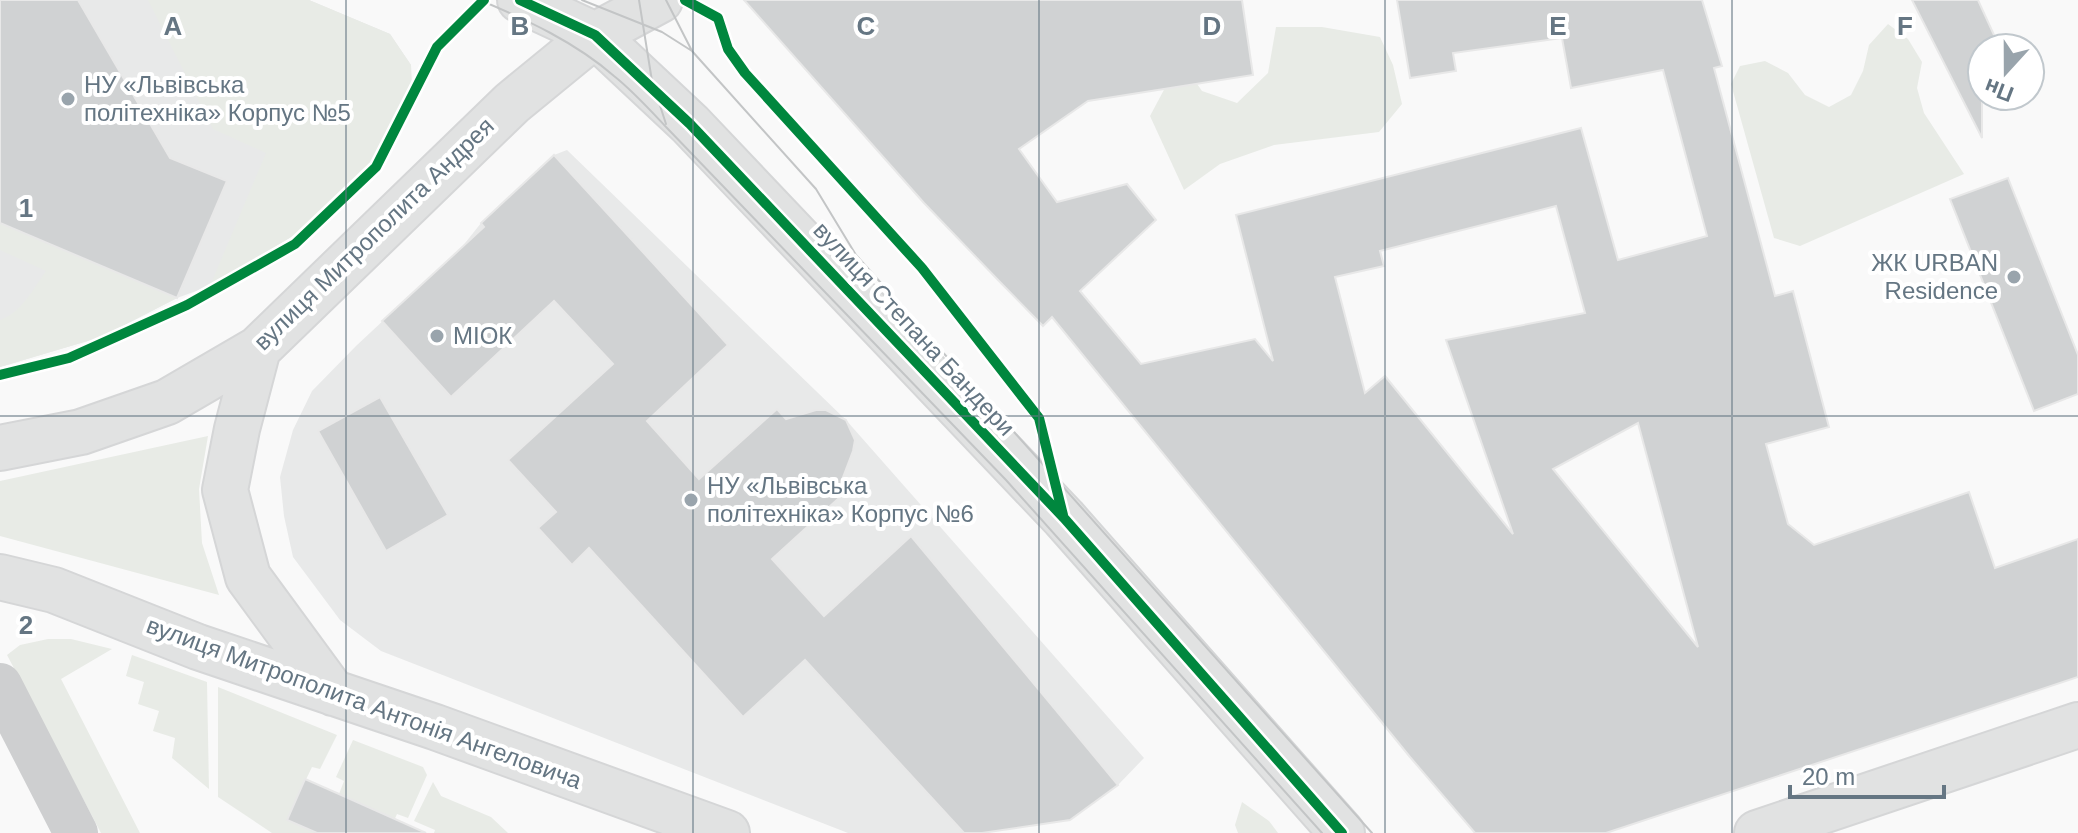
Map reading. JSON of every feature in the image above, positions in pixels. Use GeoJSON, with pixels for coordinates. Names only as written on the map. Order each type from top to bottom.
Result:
{"type":"FeatureCollection","features":[{"type":"Feature","properties":{"kind":"street","name":"вулиця Степана Бандери"},"geometry":{"type":"LineString","coordinates":[[520,0],[604,18],[690,124],[1053,507],[1342,833]]}},
{"type":"Feature","properties":{"kind":"street","name":"вулиця Митрополита Андрея"},"geometry":{"type":"LineString","coordinates":[[0,448],[81,432],[167,402],[258,349],[604,18],[660,0]]}},
{"type":"Feature","properties":{"kind":"street"},"geometry":{"type":"LineString","coordinates":[[258,349],[225,490],[248,577],[333,693]]}},
{"type":"Feature","properties":{"kind":"street","name":"вулиця Митрополита Антонія Ангеловича"},"geometry":{"type":"LineString","coordinates":[[0,577],[54,590],[198,647],[435,727],[727,833]]}},
{"type":"Feature","properties":{"kind":"street"},"geometry":{"type":"LineString","coordinates":[[0,685],[76,833]]}},
{"type":"Feature","properties":{"kind":"street"},"geometry":{"type":"LineString","coordinates":[[1757,833],[2078,725]]}},
{"type":"Feature","properties":{"kind":"shaded area"},"geometry":{"type":"Polygon","coordinates":[[[0,0],[309,0],[390,34],[411,65],[412,98],[394,131],[369,164],[296,234],[210,286],[177,298],[101,337],[0,367],[0,0]]]}},
{"type":"Feature","properties":{"kind":"shaded area"},"geometry":{"type":"Polygon","coordinates":[[[148,0],[309,0],[390,34],[411,65],[412,98],[394,131],[369,164],[296,234],[210,286],[266,153],[213,129],[148,0]]]}},
{"type":"Feature","properties":{"kind":"shaded area"},"geometry":{"type":"Polygon","coordinates":[[[1888,24],[1908,39],[1922,62],[1917,88],[1924,113],[1964,174],[1800,246],[1774,238],[1731,84],[1740,66],[1765,61],[1788,73],[1805,95],[1829,107],[1851,95],[1863,71],[1869,45],[1888,24]]]}},
{"type":"Feature","properties":{"kind":"shaded area"},"geometry":{"type":"Polygon","coordinates":[[[1276,27],[1322,27],[1380,37],[1393,65],[1402,104],[1379,132],[1274,145],[1220,164],[1184,190],[1150,116],[1166,86],[1186,68],[1202,91],[1237,103],[1268,73],[1276,27]]]}},
{"type":"Feature","properties":{"kind":"shaded area"},"geometry":{"type":"Polygon","coordinates":[[[567,150],[846,420],[1144,758],[1118,785],[1070,820],[982,833],[848,833],[381,651],[340,620],[293,557],[280,477],[293,430],[312,391],[356,346],[554,155],[567,150]]]}},
{"type":"Feature","properties":{"kind":"shaded area"},"geometry":{"type":"Polygon","coordinates":[[[0,223],[177,298],[101,337],[0,367],[0,320],[21,306],[46,271],[0,250],[0,223]]]}},
{"type":"Feature","properties":{"kind":"shaded area"},"geometry":{"type":"Polygon","coordinates":[[[208,436],[199,489],[202,543],[219,595],[0,536],[0,481],[208,436]]]}},
{"type":"Feature","properties":{"kind":"shaded area"},"geometry":{"type":"Polygon","coordinates":[[[48,639],[71,639],[112,649],[61,679],[140,833],[101,833],[7,655],[20,645],[48,639]]]}},
{"type":"Feature","properties":{"kind":"shaded area"},"geometry":{"type":"Polygon","coordinates":[[[132,655],[207,682],[209,789],[172,758],[175,738],[153,731],[159,711],[138,704],[144,682],[126,676],[132,655]]]}},
{"type":"Feature","properties":{"kind":"shaded area"},"geometry":{"type":"Polygon","coordinates":[[[218,687],[337,735],[320,769],[312,767],[287,819],[317,833],[272,833],[218,797],[218,687]]]}},
{"type":"Feature","properties":{"kind":"shaded area"},"geometry":{"type":"Polygon","coordinates":[[[353,740],[423,767],[427,775],[408,818],[397,814],[393,823],[374,833],[339,794],[344,781],[336,777],[353,740]]]}},
{"type":"Feature","properties":{"kind":"shaded area"},"geometry":{"type":"Polygon","coordinates":[[[433,782],[441,796],[491,817],[508,833],[434,833],[435,830],[414,821],[433,782]]]}},
{"type":"Feature","properties":{"kind":"shaded area"},"geometry":{"type":"Polygon","coordinates":[[[1242,802],[1269,821],[1278,833],[1238,833],[1235,825],[1242,802]]]}},
{"type":"Feature","properties":{"kind":"building","name":"НУ «Львівська політехніка» Корпус №5"},"geometry":{"type":"Polygon","coordinates":[[[0,0],[78,0],[170,158],[227,181],[177,298],[0,223],[0,0]]]}},
{"type":"Feature","properties":{"kind":"building"},"geometry":{"type":"Polygon","coordinates":[[[744,0],[1242,0],[1253,75],[1088,101],[1019,149],[1057,202],[1127,184],[1156,220],[1080,291],[1141,364],[1255,339],[1273,361],[1236,215],[1581,128],[1618,260],[1707,236],[1663,70],[1571,88],[1562,38],[1453,53],[1456,71],[1410,78],[1397,0],[1702,0],[1722,66],[1714,68],[1775,296],[1793,291],[1829,427],[1766,444],[1788,524],[1814,545],[1969,492],[1995,568],[2078,539],[2078,677],[1606,833],[1475,833],[1052,317],[1043,326],[924,203],[744,0]],[[1556,206],[1380,251],[1384,266],[1335,277],[1365,393],[1385,376],[1513,534],[1446,340],[1585,313],[1556,206]],[[1638,423],[1553,469],[1698,647],[1638,423]]]}},
{"type":"Feature","properties":{"kind":"building"},"geometry":{"type":"Polygon","coordinates":[[[1912,0],[1978,0],[1993,32],[1966,32],[1966,106],[1912,0]]]}},
{"type":"Feature","properties":{"kind":"building"},"geometry":{"type":"Polygon","coordinates":[[[1969,112],[1982,112],[1982,138],[1969,112]]]}},
{"type":"Feature","properties":{"kind":"building","name":"НУ «Львівська політехніка» Корпус №6"},"geometry":{"type":"Polygon","coordinates":[[[554,155],[728,345],[647,421],[699,479],[777,409],[786,419],[826,410],[846,420],[855,440],[842,480],[850,488],[772,559],[824,616],[911,536],[1118,785],[1070,820],[964,833],[805,660],[743,717],[589,548],[572,565],[538,528],[556,512],[508,460],[613,364],[554,301],[451,397],[382,321],[484,227],[481,223],[554,155]]]}},
{"type":"Feature","properties":{"kind":"building","name":"ЖК URBAN Residence"},"geometry":{"type":"Polygon","coordinates":[[[2008,178],[2078,355],[2078,394],[2034,411],[1950,199],[2008,178]]]}},
{"type":"Feature","properties":{"kind":"building"},"geometry":{"type":"Polygon","coordinates":[[[380,397],[448,515],[386,551],[318,431],[380,397]]]}},
{"type":"Feature","properties":{"kind":"building"},"geometry":{"type":"Polygon","coordinates":[[[305,779],[426,833],[317,833],[287,820],[305,779]]]}},
{"type":"Feature","properties":{"kind":"tram line"},"geometry":{"type":"LineString","coordinates":[[480,0],[567,42],[635,94],[1006,480],[1322,833]]}},
{"type":"Feature","properties":{"kind":"tram line"},"geometry":{"type":"LineString","coordinates":[[582,0],[662,32],[692,51]]}},
{"type":"Feature","properties":{"kind":"tram line"},"geometry":{"type":"LineString","coordinates":[[639,0],[652,81],[666,124]]}},
{"type":"Feature","properties":{"kind":"tram line"},"geometry":{"type":"LineString","coordinates":[[666,0],[692,51],[816,189],[856,255],[1372,833]]}},
{"type":"Feature","properties":{"kind":"cycle path"},"geometry":{"type":"LineString","coordinates":[[0,375],[69,358],[187,305],[295,244],[376,167],[437,47],[484,0]]}},
{"type":"Feature","properties":{"kind":"cycle path"},"geometry":{"type":"LineString","coordinates":[[520,0],[595,35],[690,124],[1064,518],[1342,833]]}},
{"type":"Feature","properties":{"kind":"cycle path"},"geometry":{"type":"LineString","coordinates":[[685,0],[718,18],[728,49],[745,73],[922,268],[1039,418],[1063,515]]}},
{"type":"Feature","properties":{"kind":"place","name":"НУ «Львівська політехніка» Корпус №5"},"geometry":{"type":"Point","coordinates":[68,99]}},
{"type":"Feature","properties":{"kind":"place","name":"ЖК URBAN Residence"},"geometry":{"type":"Point","coordinates":[2014,277]}},
{"type":"Feature","properties":{"kind":"place","name":"МІОК"},"geometry":{"type":"Point","coordinates":[437,336]}},
{"type":"Feature","properties":{"kind":"place","name":"НУ «Львівська політехніка» Корпус №6"},"geometry":{"type":"Point","coordinates":[691,500]}}]}
